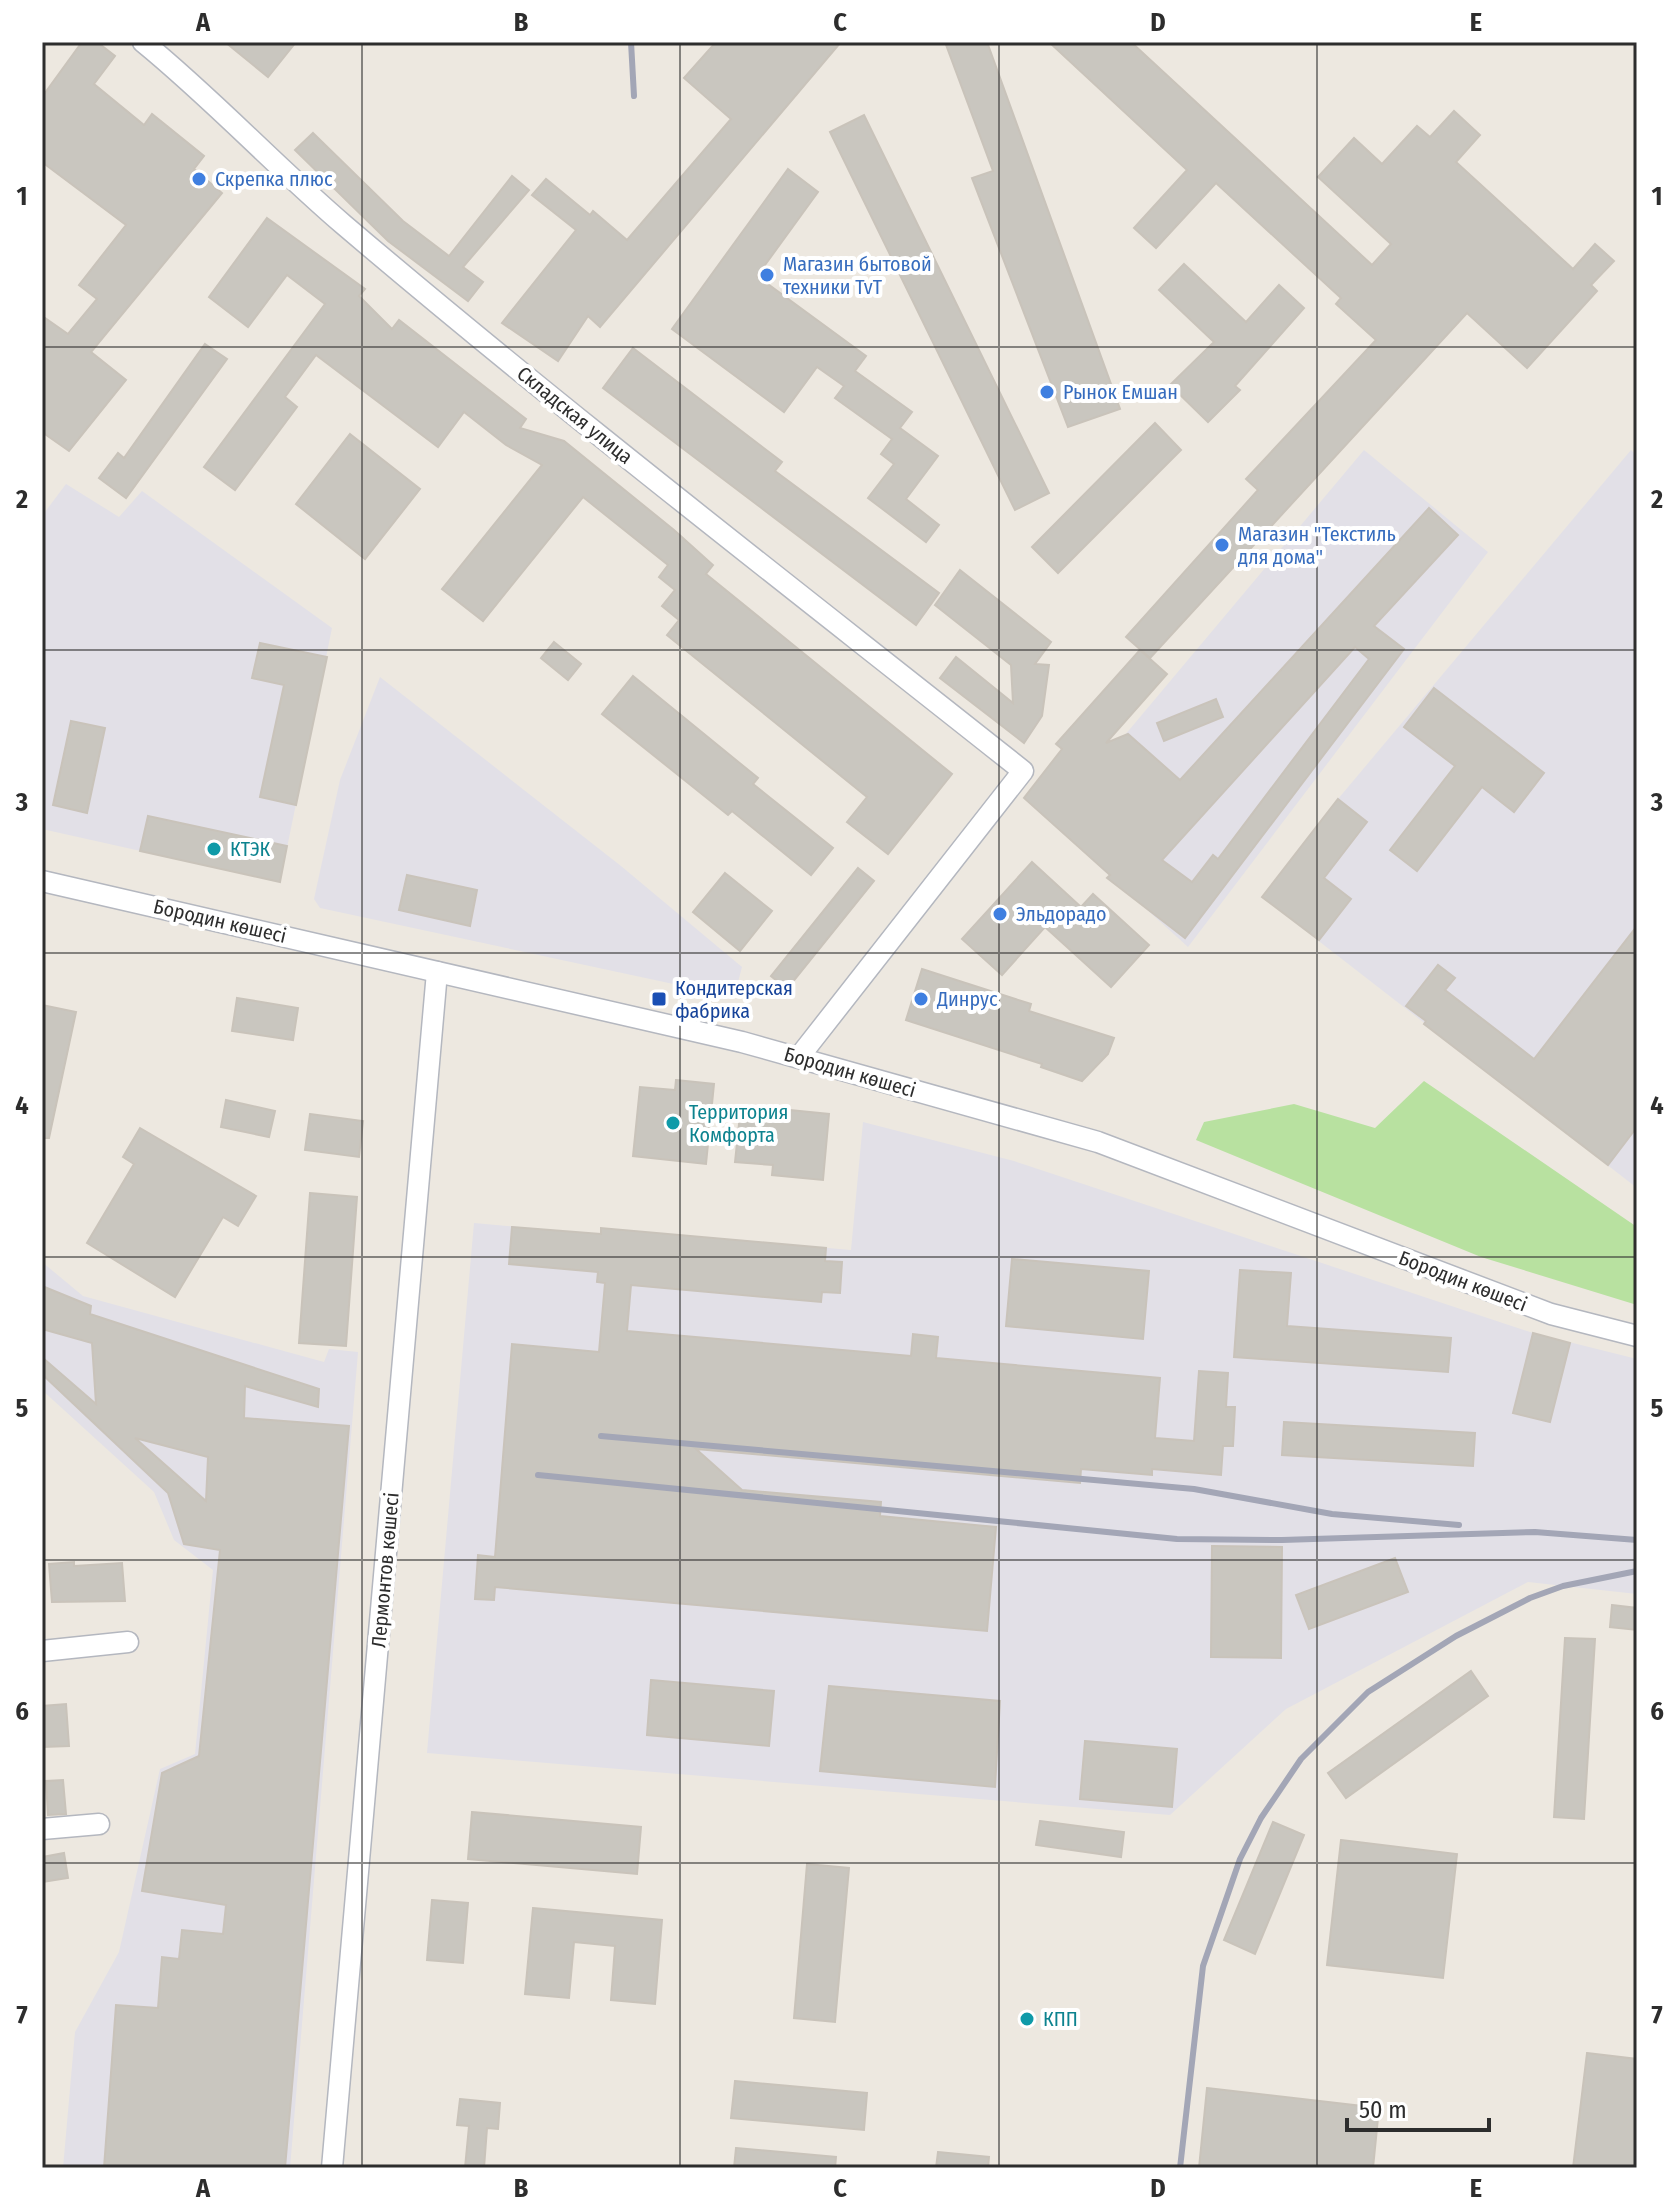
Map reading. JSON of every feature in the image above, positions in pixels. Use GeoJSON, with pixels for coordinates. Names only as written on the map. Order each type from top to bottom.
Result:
{"type":"FeatureCollection","features":[{"type":"Feature","properties":{"kind":"street","name":"Складская улица"},"geometry":{"type":"LineString","coordinates":[[143,42],[202,90],[261,151],[343,224],[565,407],[1023,771],[799,1057]]}},
{"type":"Feature","properties":{"kind":"street","name":"Бородин көшесі"},"geometry":{"type":"LineString","coordinates":[[42,881],[799,1057],[1098,1142],[1551,1314],[1637,1336]]}},
{"type":"Feature","properties":{"kind":"street","name":"Лермонтов көшесі"},"geometry":{"type":"LineString","coordinates":[[332,2168],[437,972]]}},
{"type":"Feature","properties":{"kind":"street"},"geometry":{"type":"LineString","coordinates":[[42,1651],[128,1642]]}},
{"type":"Feature","properties":{"kind":"street"},"geometry":{"type":"LineString","coordinates":[[42,1829],[99,1824]]}},
{"type":"Feature","properties":{"kind":"shaded area"},"geometry":{"type":"Polygon","coordinates":[[[1364,450],[1488,552],[1188,947],[1024,798],[1053,760],[1083,785],[1364,450]]]}},
{"type":"Feature","properties":{"kind":"shaded area"},"geometry":{"type":"Polygon","coordinates":[[[1631,450],[1637,456],[1637,1188],[1262,897],[1338,799],[1631,450]]]}},
{"type":"Feature","properties":{"kind":"shaded area"},"geometry":{"type":"Polygon","coordinates":[[[66,484],[119,517],[142,491],[332,628],[280,882],[42,829],[42,516],[66,484]]]}},
{"type":"Feature","properties":{"kind":"shaded area"},"geometry":{"type":"Polygon","coordinates":[[[380,677],[621,866],[742,967],[734,997],[320,908],[314,899],[340,780],[380,677]]]}},
{"type":"Feature","properties":{"kind":"shaded area"},"geometry":{"type":"Polygon","coordinates":[[[863,1122],[1014,1161],[1533,1333],[1637,1359],[1637,1594],[1528,1582],[1286,1709],[1170,1815],[427,1753],[474,1223],[600,1234],[601,1228],[851,1250],[863,1122]]]}},
{"type":"Feature","properties":{"kind":"shaded area"},"geometry":{"type":"Polygon","coordinates":[[[42,1262],[83,1296],[324,1362],[329,1349],[358,1352],[290,2168],[63,2168],[75,2032],[119,1952],[160,1769],[195,1754],[213,1570],[174,1540],[154,1492],[42,1390],[42,1262]]]}},
{"type":"Feature","properties":{"kind":"green space"},"geometry":{"type":"Polygon","coordinates":[[[1424,1081],[1637,1227],[1637,1305],[1481,1257],[1196,1140],[1204,1122],[1294,1104],[1375,1128],[1424,1081]]]}},
{"type":"Feature","properties":{"kind":"building"},"geometry":{"type":"Polygon","coordinates":[[[82,42],[97,42],[115,56],[94,84],[144,125],[152,114],[204,156],[194,169],[222,193],[91,352],[126,380],[69,451],[42,432],[42,316],[68,334],[97,299],[79,285],[126,225],[42,162],[42,97],[82,42]]]}},
{"type":"Feature","properties":{"kind":"building"},"geometry":{"type":"Polygon","coordinates":[[[225,42],[296,42],[268,77],[225,42]]]}},
{"type":"Feature","properties":{"kind":"building"},"geometry":{"type":"Polygon","coordinates":[[[716,42],[841,42],[600,327],[588,316],[558,361],[502,323],[576,230],[532,195],[546,179],[590,215],[593,211],[627,240],[731,119],[684,78],[716,42]]]}},
{"type":"Feature","properties":{"kind":"building"},"geometry":{"type":"Polygon","coordinates":[[[945,42],[987,42],[1120,409],[1068,427],[972,178],[993,171],[945,42]]]}},
{"type":"Feature","properties":{"kind":"building"},"geometry":{"type":"Polygon","coordinates":[[[1049,42],[1131,42],[1372,265],[1391,244],[1318,177],[1354,138],[1382,164],[1417,126],[1430,137],[1454,111],[1480,135],[1456,162],[1573,269],[1595,244],[1614,261],[1591,285],[1597,291],[1527,368],[1467,313],[1150,658],[1126,637],[1258,490],[1246,479],[1376,340],[1336,304],[1341,298],[1216,183],[1156,248],[1134,228],[1187,170],[1049,42]]]}},
{"type":"Feature","properties":{"kind":"building"},"geometry":{"type":"Polygon","coordinates":[[[864,115],[1049,493],[1015,510],[830,132],[864,115]]]}},
{"type":"Feature","properties":{"kind":"building"},"geometry":{"type":"Polygon","coordinates":[[[313,133],[403,221],[449,256],[512,176],[529,190],[463,267],[483,282],[468,301],[388,241],[295,150],[313,133]]]}},
{"type":"Feature","properties":{"kind":"building"},"geometry":{"type":"Polygon","coordinates":[[[788,169],[818,192],[757,276],[866,356],[855,371],[912,412],[900,428],[938,456],[906,499],[939,525],[926,542],[868,498],[894,464],[881,454],[892,439],[835,398],[844,386],[817,367],[784,412],[672,329],[788,169]]]}},
{"type":"Feature","properties":{"kind":"building"},"geometry":{"type":"Polygon","coordinates":[[[267,218],[365,289],[359,296],[392,329],[399,320],[526,419],[520,428],[564,441],[674,530],[713,565],[706,574],[952,774],[888,854],[847,822],[867,797],[667,635],[679,620],[662,606],[675,590],[659,577],[668,565],[583,497],[483,621],[442,589],[542,465],[506,445],[464,412],[438,447],[316,355],[285,397],[297,407],[235,490],[204,467],[325,304],[287,275],[248,327],[209,297],[267,218]]]}},
{"type":"Feature","properties":{"kind":"building"},"geometry":{"type":"Polygon","coordinates":[[[1184,264],[1246,322],[1279,285],[1304,308],[1235,386],[1240,390],[1208,422],[1170,385],[1214,342],[1159,290],[1184,264]]]}},
{"type":"Feature","properties":{"kind":"building"},"geometry":{"type":"Polygon","coordinates":[[[205,344],[227,359],[126,498],[99,478],[118,453],[124,458],[205,344]]]}},
{"type":"Feature","properties":{"kind":"building"},"geometry":{"type":"Polygon","coordinates":[[[633,348],[782,462],[775,471],[939,593],[916,625],[603,388],[633,348]]]}},
{"type":"Feature","properties":{"kind":"building"},"geometry":{"type":"Polygon","coordinates":[[[1155,423],[1181,450],[1058,573],[1032,547],[1155,423]]]}},
{"type":"Feature","properties":{"kind":"building"},"geometry":{"type":"Polygon","coordinates":[[[350,434],[420,489],[365,559],[296,504],[350,434]]]}},
{"type":"Feature","properties":{"kind":"building"},"geometry":{"type":"Polygon","coordinates":[[[1429,508],[1458,535],[1374,626],[1404,649],[1185,938],[1107,878],[1110,875],[1024,798],[1062,749],[1056,744],[1140,650],[1167,674],[1106,743],[1128,734],[1180,780],[1429,508]],[[1355,647],[1162,860],[1192,882],[1213,855],[1218,859],[1369,659],[1355,647]]]}},
{"type":"Feature","properties":{"kind":"building"},"geometry":{"type":"Polygon","coordinates":[[[960,570],[1051,642],[1035,664],[1049,665],[1042,716],[1024,743],[940,678],[956,657],[1013,703],[1011,665],[935,605],[960,570]]]}},
{"type":"Feature","properties":{"kind":"building"},"geometry":{"type":"Polygon","coordinates":[[[554,642],[581,664],[568,680],[541,658],[554,642]]]}},
{"type":"Feature","properties":{"kind":"building"},"geometry":{"type":"Polygon","coordinates":[[[260,643],[327,657],[296,805],[260,797],[284,685],[252,678],[260,643]]]}},
{"type":"Feature","properties":{"kind":"building"},"geometry":{"type":"Polygon","coordinates":[[[633,676],[758,778],[753,784],[833,848],[811,875],[732,811],[728,815],[602,714],[633,676]]]}},
{"type":"Feature","properties":{"kind":"building"},"geometry":{"type":"Polygon","coordinates":[[[1434,688],[1544,773],[1514,812],[1482,787],[1417,871],[1390,850],[1455,766],[1404,727],[1434,688]]]}},
{"type":"Feature","properties":{"kind":"building"},"geometry":{"type":"Polygon","coordinates":[[[1216,699],[1223,717],[1164,741],[1157,723],[1216,699]]]}},
{"type":"Feature","properties":{"kind":"building"},"geometry":{"type":"Polygon","coordinates":[[[71,721],[105,728],[87,813],[53,805],[71,721]]]}},
{"type":"Feature","properties":{"kind":"building"},"geometry":{"type":"Polygon","coordinates":[[[1338,799],[1367,822],[1324,878],[1351,899],[1319,940],[1262,897],[1338,799]]]}},
{"type":"Feature","properties":{"kind":"building","name":"КТЭК"},"geometry":{"type":"Polygon","coordinates":[[[148,816],[287,846],[280,882],[140,851],[148,816]]]}},
{"type":"Feature","properties":{"kind":"building"},"geometry":{"type":"Polygon","coordinates":[[[1032,862],[1081,907],[1093,894],[1149,945],[1111,987],[1045,927],[1002,975],[962,939],[1032,862]]]}},
{"type":"Feature","properties":{"kind":"building"},"geometry":{"type":"Polygon","coordinates":[[[858,868],[874,881],[787,989],[771,976],[858,868]]]}},
{"type":"Feature","properties":{"kind":"building"},"geometry":{"type":"Polygon","coordinates":[[[725,873],[772,911],[740,951],[693,912],[725,873]]]}},
{"type":"Feature","properties":{"kind":"building"},"geometry":{"type":"Polygon","coordinates":[[[407,875],[477,890],[470,926],[399,910],[407,875]]]}},
{"type":"Feature","properties":{"kind":"building"},"geometry":{"type":"Polygon","coordinates":[[[1637,926],[1637,1127],[1608,1165],[1424,1024],[1426,1021],[1406,1006],[1438,965],[1455,978],[1445,990],[1534,1059],[1637,926]]]}},
{"type":"Feature","properties":{"kind":"building"},"geometry":{"type":"Polygon","coordinates":[[[922,969],[1031,1004],[1029,1011],[1114,1038],[1108,1054],[1082,1081],[1041,1067],[1042,1064],[906,1020],[922,969]]]}},
{"type":"Feature","properties":{"kind":"building"},"geometry":{"type":"Polygon","coordinates":[[[237,998],[298,1008],[293,1040],[232,1031],[237,998]]]}},
{"type":"Feature","properties":{"kind":"building"},"geometry":{"type":"Polygon","coordinates":[[[42,1005],[76,1012],[49,1138],[42,1138],[42,1005]]]}},
{"type":"Feature","properties":{"kind":"building","name":"Территория Комфорта"},"geometry":{"type":"Polygon","coordinates":[[[676,1080],[714,1084],[706,1164],[633,1156],[640,1087],[675,1090],[676,1080]]]}},
{"type":"Feature","properties":{"kind":"building"},"geometry":{"type":"Polygon","coordinates":[[[226,1100],[275,1111],[269,1137],[221,1127],[226,1100]]]}},
{"type":"Feature","properties":{"kind":"building"},"geometry":{"type":"Polygon","coordinates":[[[741,1105],[829,1114],[823,1180],[772,1175],[773,1165],[735,1162],[741,1105]]]}},
{"type":"Feature","properties":{"kind":"building"},"geometry":{"type":"Polygon","coordinates":[[[310,1114],[363,1121],[359,1157],[305,1150],[310,1114]]]}},
{"type":"Feature","properties":{"kind":"building"},"geometry":{"type":"Polygon","coordinates":[[[140,1128],[256,1196],[238,1226],[223,1217],[175,1297],[87,1243],[134,1164],[123,1157],[140,1128]]]}},
{"type":"Feature","properties":{"kind":"building"},"geometry":{"type":"Polygon","coordinates":[[[310,1193],[357,1197],[346,1346],[299,1343],[310,1193]]]}},
{"type":"Feature","properties":{"kind":"building"},"geometry":{"type":"Polygon","coordinates":[[[512,1227],[601,1234],[601,1228],[826,1248],[825,1261],[842,1262],[840,1293],[822,1292],[821,1302],[631,1285],[627,1331],[911,1356],[913,1334],[938,1337],[936,1358],[1160,1378],[1155,1438],[1194,1441],[1199,1371],[1228,1373],[1226,1407],[1235,1407],[1233,1446],[1223,1446],[1221,1475],[1152,1469],[1152,1475],[1081,1469],[1080,1483],[696,1449],[742,1490],[881,1502],[880,1516],[996,1527],[987,1631],[495,1587],[494,1600],[475,1599],[478,1555],[495,1557],[512,1344],[599,1352],[605,1283],[597,1282],[598,1272],[509,1264],[512,1227]]]}},
{"type":"Feature","properties":{"kind":"building"},"geometry":{"type":"Polygon","coordinates":[[[1012,1259],[1149,1271],[1143,1339],[1006,1326],[1012,1259]]]}},
{"type":"Feature","properties":{"kind":"building"},"geometry":{"type":"Polygon","coordinates":[[[1240,1270],[1291,1273],[1287,1326],[1451,1338],[1448,1372],[1234,1357],[1240,1270]]]}},
{"type":"Feature","properties":{"kind":"building"},"geometry":{"type":"Polygon","coordinates":[[[42,1286],[91,1306],[90,1314],[319,1389],[318,1407],[245,1386],[244,1418],[349,1426],[285,2168],[104,2168],[116,2005],[158,2008],[162,1957],[179,1959],[182,1930],[223,1934],[226,1905],[142,1891],[162,1773],[199,1756],[220,1550],[184,1544],[168,1493],[42,1374],[43,1358],[96,1404],[92,1343],[42,1329],[42,1286]],[[135,1438],[206,1501],[208,1457],[135,1438]]]}},
{"type":"Feature","properties":{"kind":"building"},"geometry":{"type":"Polygon","coordinates":[[[1533,1333],[1570,1343],[1550,1422],[1513,1413],[1533,1333]]]}},
{"type":"Feature","properties":{"kind":"building"},"geometry":{"type":"Polygon","coordinates":[[[1284,1422],[1475,1433],[1473,1466],[1282,1455],[1284,1422]]]}},
{"type":"Feature","properties":{"kind":"building"},"geometry":{"type":"Polygon","coordinates":[[[1212,1546],[1282,1547],[1281,1658],[1211,1657],[1212,1546]]]}},
{"type":"Feature","properties":{"kind":"building"},"geometry":{"type":"Polygon","coordinates":[[[1395,1558],[1408,1592],[1309,1629],[1296,1595],[1395,1558]]]}},
{"type":"Feature","properties":{"kind":"building"},"geometry":{"type":"Polygon","coordinates":[[[74,1562],[74,1566],[122,1563],[125,1601],[52,1602],[49,1564],[74,1562]]]}},
{"type":"Feature","properties":{"kind":"building"},"geometry":{"type":"Polygon","coordinates":[[[1612,1605],[1637,1608],[1637,1630],[1610,1627],[1612,1605]]]}},
{"type":"Feature","properties":{"kind":"building"},"geometry":{"type":"Polygon","coordinates":[[[1565,1638],[1595,1639],[1584,1819],[1554,1817],[1565,1638]]]}},
{"type":"Feature","properties":{"kind":"building"},"geometry":{"type":"Polygon","coordinates":[[[1471,1671],[1488,1696],[1346,1798],[1328,1773],[1471,1671]]]}},
{"type":"Feature","properties":{"kind":"building"},"geometry":{"type":"Polygon","coordinates":[[[651,1680],[774,1691],[769,1746],[647,1735],[651,1680]]]}},
{"type":"Feature","properties":{"kind":"building"},"geometry":{"type":"Polygon","coordinates":[[[829,1686],[1000,1701],[995,1787],[820,1771],[829,1686]]]}},
{"type":"Feature","properties":{"kind":"building"},"geometry":{"type":"Polygon","coordinates":[[[66,1704],[69,1746],[43,1747],[42,1706],[66,1704]]]}},
{"type":"Feature","properties":{"kind":"building"},"geometry":{"type":"Polygon","coordinates":[[[1085,1741],[1177,1749],[1172,1807],[1080,1799],[1085,1741]]]}},
{"type":"Feature","properties":{"kind":"building"},"geometry":{"type":"Polygon","coordinates":[[[63,1780],[66,1814],[48,1815],[46,1781],[63,1780]]]}},
{"type":"Feature","properties":{"kind":"building"},"geometry":{"type":"Polygon","coordinates":[[[472,1812],[641,1827],[637,1874],[468,1859],[472,1812]]]}},
{"type":"Feature","properties":{"kind":"building"},"geometry":{"type":"Polygon","coordinates":[[[1040,1821],[1124,1832],[1121,1857],[1036,1845],[1040,1821]]]}},
{"type":"Feature","properties":{"kind":"building"},"geometry":{"type":"Polygon","coordinates":[[[1273,1822],[1304,1835],[1255,1954],[1224,1940],[1273,1822]]]}},
{"type":"Feature","properties":{"kind":"building"},"geometry":{"type":"Polygon","coordinates":[[[1341,1840],[1457,1854],[1443,1978],[1327,1965],[1341,1840]]]}},
{"type":"Feature","properties":{"kind":"building"},"geometry":{"type":"Polygon","coordinates":[[[64,1853],[68,1878],[42,1882],[42,1857],[64,1853]]]}},
{"type":"Feature","properties":{"kind":"building"},"geometry":{"type":"Polygon","coordinates":[[[807,1864],[849,1868],[835,2022],[794,2018],[807,1864]]]}},
{"type":"Feature","properties":{"kind":"building"},"geometry":{"type":"Polygon","coordinates":[[[432,1900],[468,1903],[463,1963],[427,1960],[432,1900]]]}},
{"type":"Feature","properties":{"kind":"building"},"geometry":{"type":"Polygon","coordinates":[[[533,1908],[662,1920],[655,2004],[611,2000],[615,1946],[574,1942],[569,1998],[525,1994],[533,1908]]]}},
{"type":"Feature","properties":{"kind":"building"},"geometry":{"type":"Polygon","coordinates":[[[1587,2053],[1637,2059],[1637,2168],[1573,2168],[1587,2053]]]}},
{"type":"Feature","properties":{"kind":"building"},"geometry":{"type":"Polygon","coordinates":[[[735,2081],[867,2093],[864,2130],[731,2118],[735,2081]]]}},
{"type":"Feature","properties":{"kind":"building"},"geometry":{"type":"Polygon","coordinates":[[[1207,2088],[1379,2108],[1373,2168],[1199,2168],[1207,2088]]]}},
{"type":"Feature","properties":{"kind":"building"},"geometry":{"type":"Polygon","coordinates":[[[460,2099],[500,2103],[498,2129],[487,2128],[484,2168],[465,2168],[469,2126],[457,2125],[460,2099]]]}},
{"type":"Feature","properties":{"kind":"building"},"geometry":{"type":"Polygon","coordinates":[[[736,2148],[836,2157],[835,2168],[734,2168],[736,2148]]]}},
{"type":"Feature","properties":{"kind":"building"},"geometry":{"type":"Polygon","coordinates":[[[938,2152],[989,2157],[988,2168],[936,2168],[938,2152]]]}},
{"type":"Feature","properties":{"kind":"railway"},"geometry":{"type":"LineString","coordinates":[[631,42],[634,96]]}},
{"type":"Feature","properties":{"kind":"railway"},"geometry":{"type":"LineString","coordinates":[[601,1436],[1194,1489],[1332,1514],[1459,1525]]}},
{"type":"Feature","properties":{"kind":"railway"},"geometry":{"type":"LineString","coordinates":[[538,1475],[1177,1539],[1282,1540],[1535,1532],[1637,1540]]}},
{"type":"Feature","properties":{"kind":"railway"},"geometry":{"type":"LineString","coordinates":[[1180,2168],[1203,1966],[1240,1859],[1261,1818],[1301,1759],[1368,1692],[1456,1636],[1530,1598],[1563,1586],[1637,1571]]}},
{"type":"Feature","properties":{"kind":"place","name":"Скрепка плюс"},"geometry":{"type":"Point","coordinates":[199,179]}},
{"type":"Feature","properties":{"kind":"place","name":"Магазин бытовой техники TvT"},"geometry":{"type":"Point","coordinates":[767,275]}},
{"type":"Feature","properties":{"kind":"place","name":"Рынок Емшан"},"geometry":{"type":"Point","coordinates":[1047,392]}},
{"type":"Feature","properties":{"kind":"place","name":"Магазин \"Текстиль для дома\""},"geometry":{"type":"Point","coordinates":[1222,545]}},
{"type":"Feature","properties":{"kind":"place","name":"КТЭК"},"geometry":{"type":"Point","coordinates":[214,849]}},
{"type":"Feature","properties":{"kind":"place","name":"Эльдорадо"},"geometry":{"type":"Point","coordinates":[1000,914]}},
{"type":"Feature","properties":{"kind":"place","name":"Кондитерская фабрика"},"geometry":{"type":"Point","coordinates":[659,999]}},
{"type":"Feature","properties":{"kind":"place","name":"Динрус"},"geometry":{"type":"Point","coordinates":[921,999]}},
{"type":"Feature","properties":{"kind":"place","name":"Территория Комфорта"},"geometry":{"type":"Point","coordinates":[673,1123]}},
{"type":"Feature","properties":{"kind":"place","name":"КПП"},"geometry":{"type":"Point","coordinates":[1027,2019]}}]}
